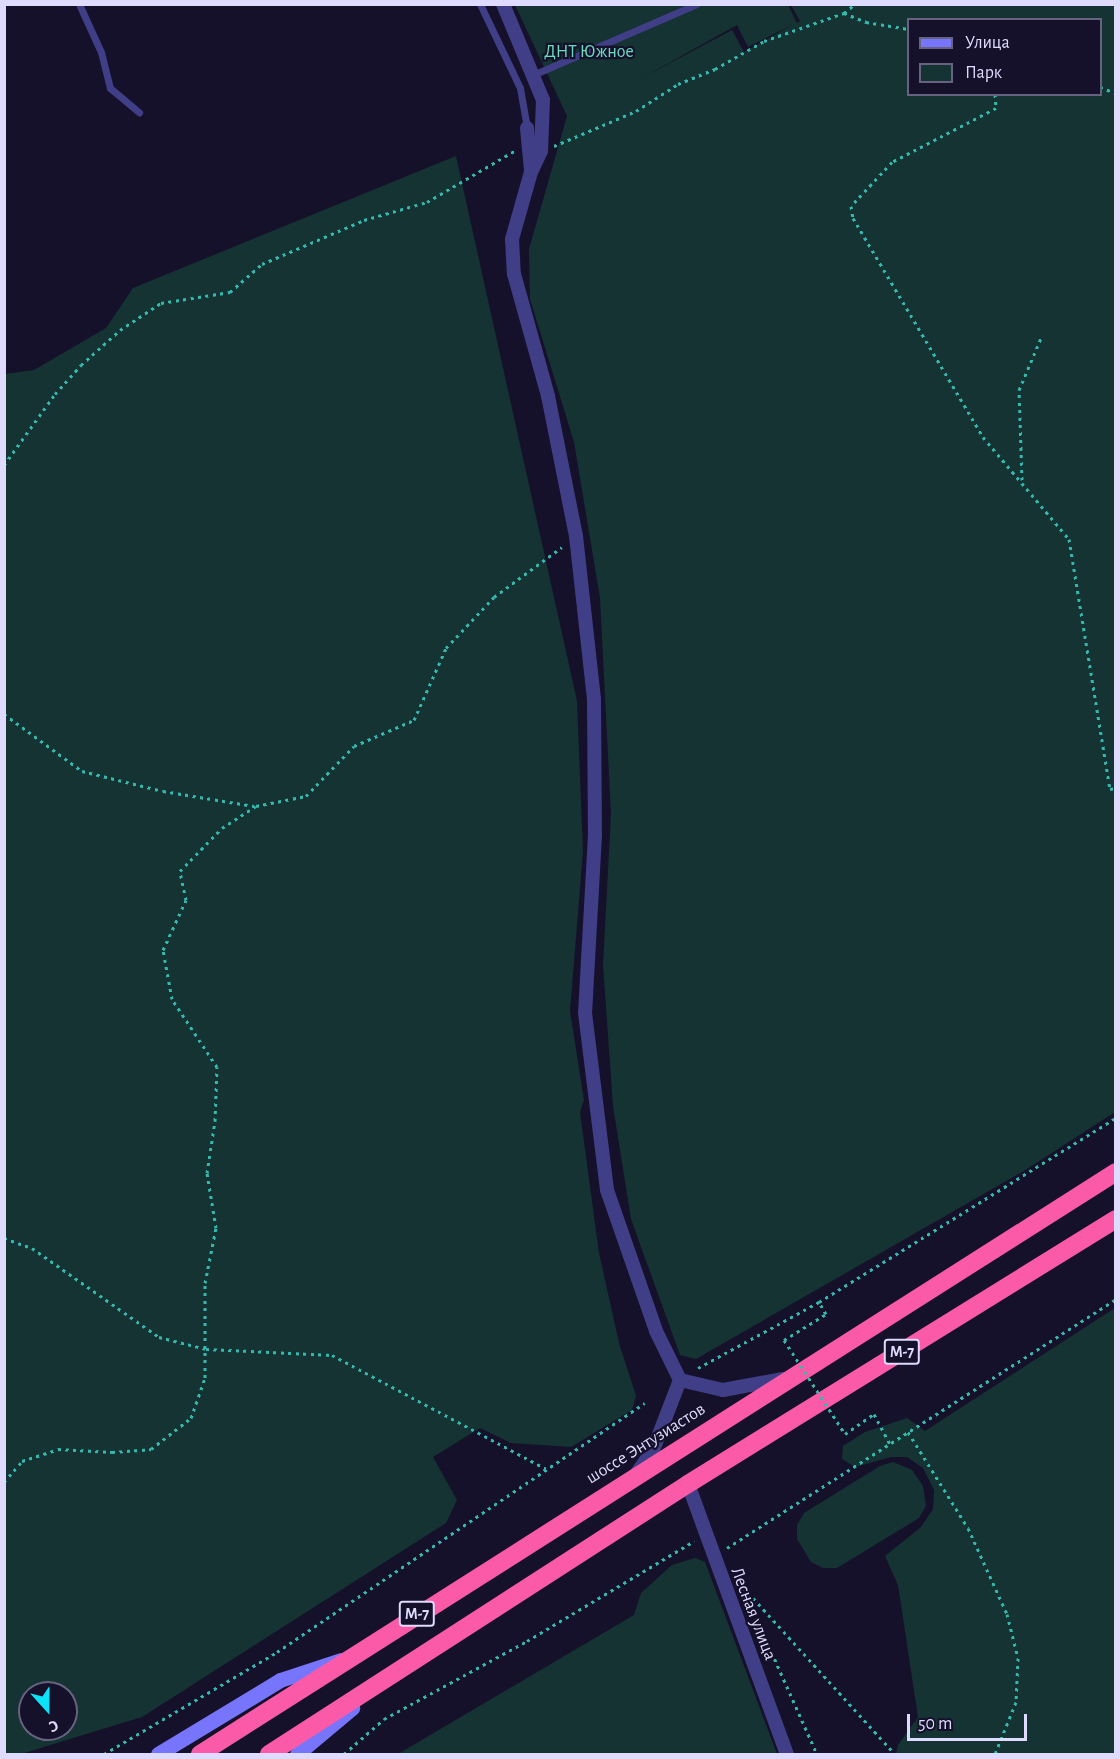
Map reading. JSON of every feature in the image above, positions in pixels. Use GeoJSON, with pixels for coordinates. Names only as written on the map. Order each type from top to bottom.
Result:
{"type":"FeatureCollection","features":[{"type":"Feature","properties":{"kind":"highway","name":"шоссе Энтузиастов"},"geometry":{"type":"LineString","coordinates":[[200,1755],[349,1657],[1116,1172]]}},
{"type":"Feature","properties":{"kind":"highway","name":"М-7"},"geometry":{"type":"LineString","coordinates":[[269,1755],[688,1485],[1116,1219]]}},
{"type":"Feature","properties":{"kind":"main road"},"geometry":{"type":"LineString","coordinates":[[158,1755],[280,1680],[349,1657]]}},
{"type":"Feature","properties":{"kind":"main road"},"geometry":{"type":"LineString","coordinates":[[297,1755],[369,1692]]}},
{"type":"Feature","properties":{"kind":"street"},"geometry":{"type":"LineString","coordinates":[[503,4],[535,74],[543,100],[531,172],[512,239],[514,274],[548,396],[576,536],[594,699],[595,835],[585,1013],[604,1167],[607,1190],[656,1331],[680,1380],[653,1450],[636,1475]]}},
{"type":"Feature","properties":{"kind":"street"},"geometry":{"type":"LineString","coordinates":[[527,128],[535,148]]}},
{"type":"Feature","properties":{"kind":"street"},"geometry":{"type":"LineString","coordinates":[[680,1380],[723,1390],[756,1387],[793,1376]]}},
{"type":"Feature","properties":{"kind":"street","name":"Лесная улица"},"geometry":{"type":"LineString","coordinates":[[688,1485],[787,1755]]}},
{"type":"Feature","properties":{"kind":"lane"},"geometry":{"type":"LineString","coordinates":[[79,4],[101,52],[110,88],[139,112]]}},
{"type":"Feature","properties":{"kind":"lane"},"geometry":{"type":"LineString","coordinates":[[480,4],[520,88],[527,128]]}},
{"type":"Feature","properties":{"kind":"lane"},"geometry":{"type":"LineString","coordinates":[[535,74],[697,4]]}},
{"type":"Feature","properties":{"kind":"path"},"geometry":{"type":"LineString","coordinates":[[4,465],[55,394],[81,365],[120,330],[161,303],[230,292],[262,264],[364,220],[427,202],[506,154],[535,148],[617,121],[678,84],[715,69],[764,41],[844,13],[855,4]]}},
{"type":"Feature","properties":{"kind":"path"},"geometry":{"type":"LineString","coordinates":[[844,13],[866,22],[907,29]]}},
{"type":"Feature","properties":{"kind":"path"},"geometry":{"type":"LineString","coordinates":[[1102,87],[1116,93]]}},
{"type":"Feature","properties":{"kind":"path"},"geometry":{"type":"LineString","coordinates":[[995,96],[996,108],[892,162],[851,206],[853,218],[983,437],[1069,539],[1110,789],[1116,788]]}},
{"type":"Feature","properties":{"kind":"path"},"geometry":{"type":"LineString","coordinates":[[1022,482],[1019,390],[1041,338]]}},
{"type":"Feature","properties":{"kind":"path"},"geometry":{"type":"LineString","coordinates":[[4,714],[82,771],[164,791],[256,806],[306,796],[354,746],[414,720],[447,648],[494,597],[576,536]]}},
{"type":"Feature","properties":{"kind":"path"},"geometry":{"type":"LineString","coordinates":[[4,1482],[22,1461],[58,1449],[112,1452],[151,1449],[191,1418],[204,1378],[205,1283],[216,1228],[207,1173],[215,1121],[217,1067],[172,999],[163,950],[186,900],[180,871],[222,828],[256,806]]}},
{"type":"Feature","properties":{"kind":"path"},"geometry":{"type":"LineString","coordinates":[[694,1371],[819,1302],[1116,1118]]}},
{"type":"Feature","properties":{"kind":"path"},"geometry":{"type":"LineString","coordinates":[[4,1238],[32,1248],[159,1337],[206,1349],[332,1355],[546,1468]]}},
{"type":"Feature","properties":{"kind":"path"},"geometry":{"type":"LineString","coordinates":[[344,1755],[384,1719],[527,1641],[705,1535],[716,1538],[723,1551],[1116,1299]]}},
{"type":"Feature","properties":{"kind":"path"},"geometry":{"type":"LineString","coordinates":[[819,1302],[826,1314],[784,1340],[845,1434],[874,1414],[890,1444]]}},
{"type":"Feature","properties":{"kind":"path"},"geometry":{"type":"LineString","coordinates":[[104,1755],[277,1652],[645,1403]]}},
{"type":"Feature","properties":{"kind":"path"},"geometry":{"type":"LineString","coordinates":[[908,1432],[968,1528],[1007,1614],[1018,1658],[1016,1702],[995,1755]]}},
{"type":"Feature","properties":{"kind":"path"},"geometry":{"type":"LineString","coordinates":[[817,1755],[741,1586],[895,1755]]}},
{"type":"Feature","properties":{"kind":"green space","name":"ДНТ Южное"},"geometry":{"type":"Polygon","coordinates":[[[515,5],[788,5],[797,23],[800,21],[791,5],[1115,5],[1115,1112],[1027,1169],[696,1359],[680,1355],[631,1219],[613,1106],[603,965],[611,814],[600,598],[574,442],[530,299],[529,249],[567,116],[515,5]],[[794,24],[748,47],[737,25],[642,78],[732,30],[744,52],[794,24]]]}},
{"type":"Feature","properties":{"kind":"green space"},"geometry":{"type":"Polygon","coordinates":[[[456,156],[577,701],[583,851],[570,1011],[584,1100],[580,1112],[599,1253],[619,1343],[636,1396],[632,1410],[571,1447],[511,1443],[480,1428],[433,1457],[457,1500],[446,1523],[142,1717],[78,1737],[78,1681],[18,1681],[18,1741],[64,1741],[21,1754],[5,1754],[5,374],[34,370],[106,328],[133,288],[456,156]]]}},
{"type":"Feature","properties":{"kind":"green space"},"geometry":{"type":"Polygon","coordinates":[[[1115,1308],[1115,1754],[896,1754],[898,1745],[918,1717],[898,1585],[885,1556],[921,1527],[933,1509],[934,1490],[923,1468],[907,1457],[891,1457],[855,1467],[842,1459],[843,1446],[865,1432],[907,1418],[925,1431],[1115,1308]]]}},
{"type":"Feature","properties":{"kind":"green space"},"geometry":{"type":"Polygon","coordinates":[[[893,1462],[912,1470],[923,1486],[926,1506],[919,1518],[837,1568],[823,1568],[811,1562],[797,1539],[797,1525],[804,1513],[880,1466],[893,1462]]]}},
{"type":"Feature","properties":{"kind":"green space"},"geometry":{"type":"Polygon","coordinates":[[[695,1558],[705,1562],[777,1754],[398,1754],[634,1615],[641,1593],[672,1565],[695,1558]]]}}]}
